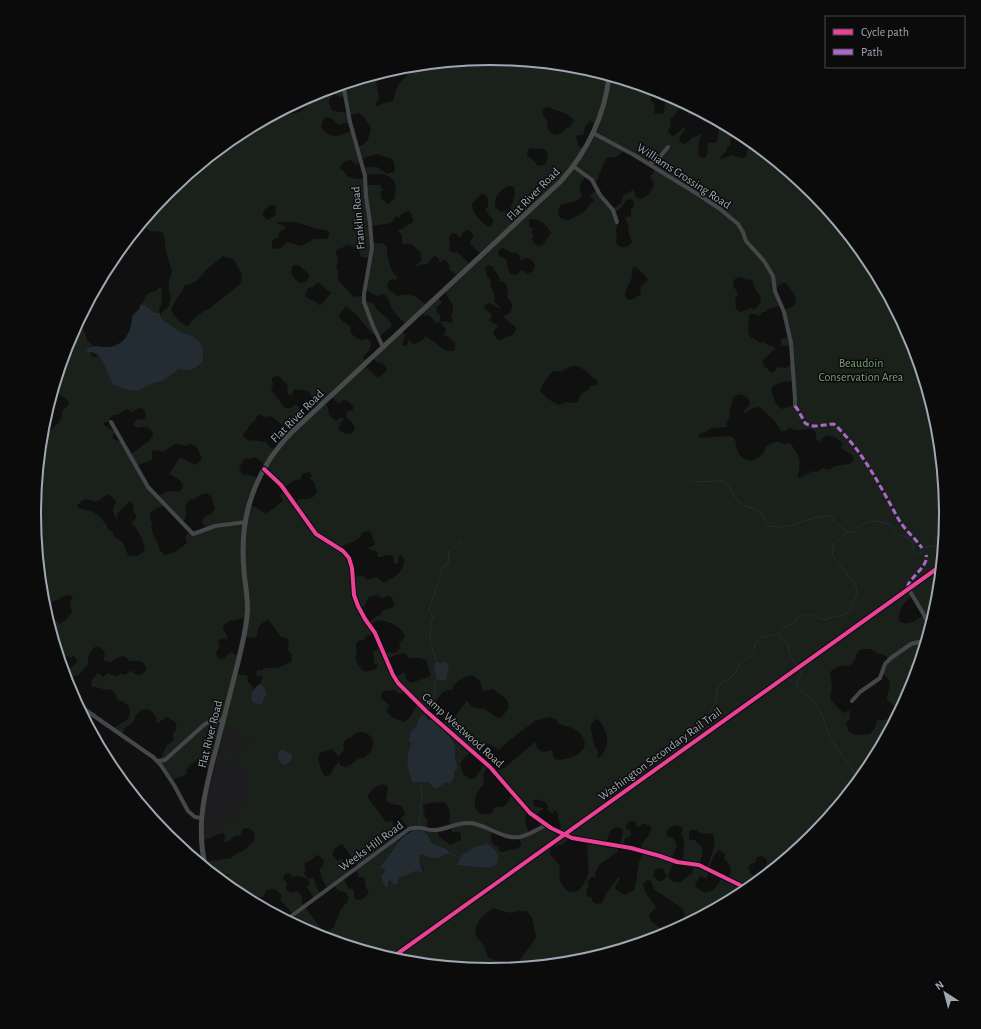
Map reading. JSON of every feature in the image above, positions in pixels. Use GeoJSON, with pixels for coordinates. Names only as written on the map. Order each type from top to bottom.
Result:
{"type":"FeatureCollection","features":[{"type":"Feature","properties":{"kind":"main road","name":"Flat River Road"},"geometry":{"type":"LineString","coordinates":[[204,861],[201,844],[201,818],[212,764],[245,634],[247,617],[247,588],[243,552],[246,522],[252,494],[264,469],[287,437],[554,189],[573,166],[593,133],[603,106],[608,80]]}},
{"type":"Feature","properties":{"kind":"street","name":"Franklin Road"},"geometry":{"type":"LineString","coordinates":[[344,90],[350,122],[365,176],[370,223],[372,248],[364,302],[374,329],[383,347]]}},
{"type":"Feature","properties":{"kind":"street","name":"Williams Crossing Road"},"geometry":{"type":"LineString","coordinates":[[593,133],[649,164],[699,195],[735,220],[746,241],[771,271],[777,296],[784,312],[791,343],[796,399],[794,406]]}},
{"type":"Feature","properties":{"kind":"street"},"geometry":{"type":"LineString","coordinates":[[649,164],[658,159],[668,146]]}},
{"type":"Feature","properties":{"kind":"street"},"geometry":{"type":"LineString","coordinates":[[573,166],[592,180],[597,191],[614,210],[617,222]]}},
{"type":"Feature","properties":{"kind":"street"},"geometry":{"type":"LineString","coordinates":[[111,422],[148,487],[190,532],[195,534],[215,526],[246,522]]}},
{"type":"Feature","properties":{"kind":"street","name":"Camp Westwood Road"},"geometry":{"type":"LineString","coordinates":[[264,469],[281,485],[316,534],[342,551],[349,558],[352,568],[354,595],[358,606],[375,634],[398,683],[426,711],[490,767],[527,810],[546,825],[575,838],[631,848],[677,862],[699,866],[742,886]]}},
{"type":"Feature","properties":{"kind":"street"},"geometry":{"type":"LineString","coordinates":[[911,593],[927,621]]}},
{"type":"Feature","properties":{"kind":"street"},"geometry":{"type":"LineString","coordinates":[[852,701],[860,692],[880,678],[886,664],[891,658],[911,644],[922,641]]}},
{"type":"Feature","properties":{"kind":"street"},"geometry":{"type":"LineString","coordinates":[[85,709],[145,750],[157,761],[174,785],[188,811],[195,817],[201,818]]}},
{"type":"Feature","properties":{"kind":"street"},"geometry":{"type":"LineString","coordinates":[[157,761],[165,760],[205,724],[211,721],[224,720]]}},
{"type":"Feature","properties":{"kind":"street","name":"Weeks Hill Road"},"geometry":{"type":"LineString","coordinates":[[290,917],[382,851],[401,834],[412,828],[419,827],[436,830],[468,822],[479,824],[502,834],[519,837],[546,825]]}},
{"type":"Feature","properties":{"kind":"shaded area"},"geometry":{"type":"Polygon","coordinates":[[[140,305],[145,305],[156,313],[160,313],[161,319],[182,333],[192,336],[200,342],[203,350],[203,361],[197,367],[190,370],[179,369],[162,381],[153,383],[137,391],[128,390],[114,385],[98,355],[86,350],[93,346],[113,346],[122,341],[129,332],[132,316],[140,308],[140,305]]]}},
{"type":"Feature","properties":{"kind":"shaded area"},"geometry":{"type":"Polygon","coordinates":[[[445,661],[450,667],[448,668],[447,679],[443,681],[437,679],[434,666],[437,662],[442,663],[445,661]]]}},
{"type":"Feature","properties":{"kind":"shaded area"},"geometry":{"type":"Polygon","coordinates":[[[258,685],[264,687],[267,694],[261,705],[252,701],[251,693],[258,685]]]}},
{"type":"Feature","properties":{"kind":"shaded area"},"geometry":{"type":"Polygon","coordinates":[[[424,715],[428,720],[432,719],[445,731],[451,738],[455,748],[457,767],[454,772],[454,777],[450,784],[447,782],[437,788],[434,788],[426,782],[412,783],[407,764],[409,747],[412,744],[409,741],[410,733],[416,726],[420,716],[424,715]]]}},
{"type":"Feature","properties":{"kind":"shaded area"},"geometry":{"type":"Polygon","coordinates":[[[225,725],[254,733],[253,809],[227,831],[204,832],[205,806],[225,725]]]}},
{"type":"Feature","properties":{"kind":"shaded area"},"geometry":{"type":"Polygon","coordinates":[[[282,749],[291,754],[293,757],[290,762],[285,765],[280,762],[278,756],[278,752],[282,749]]]}},
{"type":"Feature","properties":{"kind":"shaded area"},"geometry":{"type":"Polygon","coordinates":[[[415,830],[425,832],[433,844],[445,848],[450,853],[438,858],[431,858],[422,854],[419,860],[423,873],[416,871],[399,878],[397,885],[393,884],[390,880],[388,882],[388,887],[385,887],[381,877],[385,871],[384,869],[380,868],[381,866],[399,841],[415,830]]]}},
{"type":"Feature","properties":{"kind":"shaded area"},"geometry":{"type":"Polygon","coordinates":[[[487,844],[493,848],[498,856],[497,864],[481,868],[457,865],[462,855],[475,847],[487,844]]]}},
{"type":"Feature","properties":{"kind":"green space","name":"Beaudoin Conservation Area"},"geometry":{"type":"Polygon","coordinates":[[[490,65],[549,69],[607,80],[652,95],[651,100],[655,106],[654,113],[664,113],[667,101],[683,108],[679,109],[670,120],[671,126],[668,132],[672,136],[684,127],[686,129],[679,138],[680,142],[684,144],[693,137],[702,133],[698,155],[702,158],[705,158],[707,155],[708,143],[717,142],[719,128],[732,136],[730,140],[731,144],[727,147],[727,151],[720,157],[722,159],[731,155],[742,158],[747,156],[749,147],[787,177],[808,197],[847,241],[880,290],[894,316],[906,342],[925,398],[936,456],[939,485],[939,544],[931,602],[925,631],[916,659],[906,687],[895,711],[895,708],[887,700],[890,683],[887,677],[883,674],[886,665],[890,660],[883,654],[878,654],[871,649],[860,650],[850,666],[837,667],[830,672],[832,687],[830,699],[844,713],[851,710],[849,714],[850,718],[846,723],[848,731],[855,735],[870,734],[875,728],[877,720],[887,719],[893,715],[880,739],[847,788],[828,811],[787,852],[766,869],[764,867],[767,864],[767,860],[762,856],[757,857],[755,863],[751,863],[748,868],[755,878],[715,904],[682,921],[685,915],[683,909],[654,889],[651,881],[647,880],[643,884],[645,891],[656,907],[649,915],[651,921],[663,930],[607,949],[549,960],[520,963],[490,964],[432,960],[374,949],[318,930],[298,919],[280,900],[282,896],[275,889],[266,890],[264,897],[257,898],[229,880],[228,874],[221,874],[206,862],[232,858],[234,855],[243,851],[255,840],[254,832],[248,828],[243,829],[240,836],[234,836],[229,842],[227,841],[223,843],[225,838],[224,833],[201,840],[201,826],[220,831],[228,824],[233,824],[236,815],[238,814],[238,810],[247,803],[246,802],[248,799],[246,792],[249,777],[244,772],[247,770],[238,768],[239,764],[224,761],[223,759],[227,745],[233,748],[240,759],[243,742],[251,744],[251,739],[248,736],[222,728],[211,769],[204,768],[197,761],[192,763],[186,770],[187,773],[183,776],[171,780],[158,762],[161,761],[167,745],[174,739],[173,734],[177,728],[175,722],[167,717],[156,724],[157,719],[153,713],[147,709],[142,710],[136,714],[134,721],[125,728],[122,735],[113,729],[129,718],[129,706],[118,700],[115,693],[111,689],[106,690],[93,687],[91,684],[92,680],[98,673],[103,677],[108,673],[114,676],[120,675],[121,673],[124,675],[131,670],[133,673],[139,675],[144,673],[147,669],[143,663],[129,661],[127,658],[122,656],[110,662],[103,660],[105,655],[104,651],[97,646],[92,649],[89,654],[89,664],[81,673],[72,678],[69,669],[76,664],[77,659],[73,655],[71,658],[64,656],[56,631],[54,619],[60,624],[67,619],[72,612],[70,603],[73,596],[67,595],[50,604],[42,544],[42,485],[49,432],[60,420],[62,411],[67,407],[69,402],[57,394],[81,329],[84,330],[87,340],[93,346],[90,347],[91,355],[93,357],[97,357],[99,355],[102,358],[159,317],[169,306],[171,295],[169,280],[172,271],[166,252],[164,235],[162,232],[150,231],[145,227],[173,197],[217,158],[266,125],[288,113],[300,112],[305,108],[306,104],[346,89],[376,80],[379,98],[376,106],[393,101],[398,85],[408,73],[432,69],[490,65]],[[333,95],[329,101],[329,105],[333,111],[348,113],[345,96],[339,97],[333,95]],[[549,107],[544,108],[542,113],[548,123],[547,126],[549,131],[554,135],[563,132],[566,128],[570,127],[574,121],[566,114],[549,107]],[[359,113],[349,115],[350,122],[338,125],[333,119],[327,117],[323,120],[321,127],[328,134],[335,136],[352,131],[357,147],[364,144],[370,135],[371,128],[364,117],[359,113]],[[590,121],[585,127],[583,135],[578,135],[576,138],[578,146],[584,149],[596,124],[590,121]],[[531,148],[528,150],[527,156],[538,166],[546,164],[548,153],[543,148],[531,148]],[[624,149],[618,156],[606,158],[598,179],[594,183],[586,176],[581,183],[580,188],[583,195],[577,201],[560,206],[558,213],[560,218],[568,220],[583,213],[594,200],[590,195],[597,190],[613,209],[621,203],[623,196],[633,190],[637,198],[641,199],[648,195],[654,186],[652,179],[649,176],[652,175],[655,169],[624,149]],[[376,154],[361,159],[361,162],[355,164],[351,160],[345,161],[339,168],[343,170],[348,177],[358,179],[364,178],[365,185],[381,185],[383,189],[381,197],[388,204],[395,198],[395,184],[390,177],[382,174],[365,176],[363,168],[376,167],[387,174],[394,172],[395,168],[393,159],[376,154]],[[507,186],[496,198],[495,207],[500,211],[509,213],[515,192],[513,186],[507,186]],[[481,194],[472,204],[477,217],[488,227],[493,224],[493,220],[485,210],[488,207],[488,198],[484,194],[481,194]],[[631,199],[626,200],[621,208],[615,212],[619,227],[617,225],[616,243],[620,247],[627,246],[632,241],[625,218],[631,216],[631,210],[634,202],[631,199]],[[271,205],[266,208],[263,216],[267,220],[275,216],[276,206],[271,205]],[[408,211],[401,214],[400,218],[396,216],[392,223],[371,225],[372,243],[383,243],[387,247],[389,264],[392,271],[398,278],[395,280],[391,279],[388,282],[387,286],[389,290],[398,296],[407,294],[414,296],[427,306],[437,296],[442,303],[436,307],[437,312],[440,315],[440,321],[453,322],[451,316],[453,312],[452,305],[444,290],[458,277],[449,269],[450,266],[447,261],[443,260],[440,263],[438,258],[435,256],[429,263],[415,267],[421,260],[421,253],[411,244],[402,244],[402,235],[398,231],[413,222],[412,214],[408,211]],[[530,219],[529,222],[529,226],[533,229],[531,232],[534,236],[532,240],[538,246],[544,244],[546,239],[551,234],[543,223],[533,219],[530,219]],[[278,222],[277,224],[283,225],[285,229],[279,232],[279,237],[272,240],[272,246],[274,249],[279,249],[288,242],[301,246],[314,239],[327,239],[329,236],[329,232],[326,230],[317,229],[295,222],[278,222]],[[469,230],[463,232],[460,238],[454,234],[450,235],[450,251],[454,253],[457,252],[467,261],[470,266],[482,255],[470,244],[474,236],[469,230]],[[346,244],[344,247],[337,249],[336,252],[338,262],[336,267],[338,272],[338,280],[352,295],[356,297],[362,296],[364,300],[373,304],[389,320],[392,326],[379,337],[376,334],[372,334],[357,315],[346,306],[339,315],[342,320],[351,327],[350,332],[355,337],[361,340],[366,338],[371,342],[370,349],[363,357],[366,362],[364,365],[377,377],[381,376],[387,370],[382,363],[378,363],[372,357],[402,330],[405,335],[403,346],[406,346],[409,340],[413,344],[420,342],[425,336],[444,350],[453,351],[455,348],[455,343],[450,338],[443,335],[446,331],[445,328],[439,322],[436,323],[429,315],[425,316],[421,313],[406,325],[393,310],[384,294],[376,296],[364,289],[370,258],[362,257],[359,249],[346,244]],[[503,248],[499,250],[499,256],[507,260],[507,266],[510,274],[516,275],[522,270],[527,274],[533,271],[535,266],[531,259],[526,258],[521,261],[519,255],[516,253],[503,248]],[[223,256],[206,270],[197,281],[184,286],[171,310],[176,318],[188,326],[197,316],[209,309],[240,284],[242,277],[239,268],[233,259],[223,256]],[[295,265],[293,266],[291,272],[293,277],[300,283],[306,282],[310,275],[298,265],[295,265]],[[488,265],[485,269],[487,276],[491,281],[490,285],[494,293],[495,303],[500,309],[490,303],[485,304],[484,308],[492,315],[490,319],[492,323],[498,326],[493,333],[497,339],[500,340],[514,334],[516,329],[515,326],[503,316],[510,312],[512,304],[507,296],[507,287],[500,281],[492,266],[488,265]],[[634,266],[631,279],[625,293],[628,300],[640,295],[641,286],[648,280],[645,275],[634,266]],[[740,277],[733,281],[733,285],[738,294],[735,299],[736,309],[740,312],[750,308],[754,310],[761,301],[752,280],[740,277]],[[318,282],[313,287],[308,288],[305,296],[310,300],[313,300],[321,305],[331,293],[318,282]],[[782,283],[775,288],[780,304],[779,306],[768,309],[766,312],[762,312],[759,316],[756,314],[750,314],[748,331],[752,338],[760,343],[764,342],[769,346],[776,348],[762,361],[764,366],[772,373],[777,367],[786,368],[792,364],[791,347],[781,345],[781,339],[789,337],[784,310],[793,306],[796,300],[794,294],[786,283],[782,283]],[[574,365],[562,371],[552,372],[540,391],[548,399],[558,405],[567,402],[575,403],[578,401],[581,394],[589,389],[590,386],[597,385],[598,381],[578,366],[574,365]],[[276,376],[272,379],[273,385],[271,390],[285,408],[291,408],[298,405],[300,410],[308,416],[319,406],[312,400],[312,396],[306,391],[294,389],[292,395],[288,394],[287,384],[280,377],[276,376]],[[785,381],[774,385],[771,389],[776,403],[782,409],[788,406],[794,406],[793,381],[785,381]],[[739,394],[732,398],[730,417],[726,423],[727,427],[713,428],[700,434],[698,436],[700,438],[729,436],[734,438],[739,454],[747,460],[759,457],[765,450],[766,446],[777,442],[783,444],[790,443],[799,458],[799,478],[813,471],[816,472],[823,468],[829,470],[835,466],[849,464],[853,461],[851,454],[841,448],[842,443],[837,438],[826,435],[819,442],[816,439],[815,431],[810,429],[795,430],[789,428],[785,431],[781,431],[774,420],[761,408],[758,407],[751,409],[745,414],[744,411],[749,406],[750,402],[747,397],[739,394]],[[331,395],[324,403],[328,407],[329,415],[336,421],[340,418],[344,418],[338,429],[344,433],[352,434],[355,429],[352,422],[346,417],[347,412],[353,410],[353,406],[344,400],[338,404],[331,395]],[[139,408],[132,412],[127,409],[117,415],[113,415],[108,422],[104,422],[104,425],[115,432],[112,438],[123,443],[130,455],[149,441],[153,436],[150,429],[145,427],[137,428],[133,424],[136,420],[145,419],[146,416],[144,409],[139,408]],[[260,414],[248,427],[243,436],[249,441],[266,442],[270,447],[276,450],[291,432],[271,416],[264,417],[260,414]],[[176,443],[163,452],[157,450],[152,451],[152,459],[136,466],[141,476],[158,497],[167,492],[178,492],[181,490],[183,485],[182,483],[177,478],[169,474],[180,457],[195,465],[202,459],[196,446],[191,444],[183,446],[176,443]],[[255,457],[250,459],[245,458],[239,467],[242,474],[258,479],[249,506],[256,507],[264,513],[269,512],[283,501],[280,495],[285,492],[294,503],[300,499],[310,498],[317,492],[314,482],[309,478],[312,477],[310,472],[304,473],[301,476],[301,479],[293,481],[283,489],[264,469],[265,465],[255,457]],[[206,493],[189,500],[185,506],[186,517],[182,523],[165,505],[156,508],[151,512],[150,519],[153,533],[160,551],[165,555],[183,547],[187,542],[185,536],[190,532],[193,534],[206,529],[202,521],[204,517],[211,514],[215,509],[212,497],[206,493]],[[108,494],[96,502],[85,499],[77,505],[78,508],[93,512],[100,516],[110,531],[113,532],[113,535],[123,543],[128,555],[137,556],[145,550],[140,535],[131,523],[137,517],[133,511],[134,506],[130,501],[117,514],[118,520],[113,511],[116,502],[108,494]],[[363,532],[359,538],[340,548],[351,563],[353,577],[363,576],[367,580],[377,577],[384,583],[401,571],[404,558],[401,555],[399,556],[398,563],[395,564],[393,562],[394,560],[392,555],[378,557],[377,551],[369,549],[369,547],[372,547],[375,544],[371,532],[363,532]],[[377,595],[367,599],[365,606],[360,608],[368,623],[380,615],[383,610],[394,606],[393,599],[389,596],[382,598],[377,595]],[[911,597],[903,605],[899,617],[899,621],[902,623],[915,621],[924,615],[911,597]],[[240,618],[234,621],[232,620],[223,625],[223,629],[228,637],[226,639],[224,638],[219,640],[218,643],[220,647],[216,653],[217,656],[223,659],[231,652],[239,656],[236,674],[248,676],[247,681],[254,688],[251,693],[263,703],[266,696],[261,685],[259,685],[263,677],[261,675],[259,677],[256,674],[258,670],[261,671],[265,668],[277,668],[291,662],[292,655],[288,650],[289,639],[281,637],[268,619],[259,626],[256,638],[245,637],[246,619],[240,618]],[[377,620],[371,626],[375,634],[366,636],[363,641],[360,640],[356,643],[357,654],[355,658],[361,669],[368,671],[377,668],[378,665],[375,664],[373,660],[373,652],[381,647],[384,654],[389,652],[394,653],[398,651],[400,648],[399,643],[405,637],[401,630],[394,624],[377,620]],[[403,653],[386,660],[395,678],[404,672],[407,680],[411,683],[431,676],[426,660],[420,658],[408,658],[406,654],[403,653]],[[472,675],[464,678],[453,687],[453,690],[443,692],[428,712],[432,719],[428,720],[420,716],[416,726],[410,733],[412,744],[409,747],[407,764],[412,783],[426,782],[437,788],[454,777],[456,760],[455,748],[449,736],[439,726],[445,720],[455,716],[467,701],[474,708],[484,708],[497,718],[502,717],[509,707],[507,700],[493,689],[483,691],[480,681],[472,675]],[[387,690],[382,692],[381,698],[390,706],[386,711],[392,717],[404,722],[411,716],[418,704],[405,691],[400,694],[394,690],[387,690]],[[550,717],[535,721],[507,742],[499,750],[489,744],[483,745],[476,753],[472,751],[460,764],[463,774],[470,779],[475,778],[485,764],[488,765],[483,775],[484,784],[478,791],[475,799],[476,807],[481,814],[491,814],[495,807],[505,806],[512,793],[496,772],[504,768],[535,742],[538,749],[543,752],[552,750],[554,758],[558,760],[574,756],[584,748],[585,743],[582,736],[577,731],[558,724],[557,720],[550,717]],[[596,719],[593,721],[591,726],[594,745],[598,751],[597,757],[599,758],[605,750],[607,742],[605,730],[596,719]],[[360,732],[354,734],[343,744],[344,750],[338,757],[331,749],[320,753],[318,757],[319,762],[321,770],[325,776],[330,775],[339,761],[340,765],[345,767],[366,756],[373,748],[373,740],[369,735],[360,732]],[[278,752],[280,762],[288,764],[293,757],[278,752]],[[383,784],[374,788],[368,795],[368,798],[386,822],[392,821],[395,830],[401,838],[389,857],[383,862],[381,868],[385,871],[381,878],[388,882],[416,871],[424,872],[419,860],[420,856],[423,854],[431,857],[446,855],[433,844],[429,836],[419,830],[410,831],[401,818],[405,814],[402,806],[392,804],[386,800],[388,787],[383,784]],[[536,799],[533,801],[534,806],[545,809],[541,810],[535,817],[528,812],[525,817],[526,826],[529,832],[545,825],[559,831],[561,825],[558,819],[558,813],[553,810],[553,814],[546,809],[549,807],[545,802],[536,799]],[[427,803],[423,808],[425,812],[424,816],[428,820],[426,828],[437,830],[439,837],[450,845],[461,840],[461,834],[459,832],[452,832],[449,820],[450,812],[446,803],[427,803]],[[630,821],[626,825],[626,828],[631,831],[631,835],[625,839],[623,847],[620,846],[623,832],[622,829],[613,829],[608,836],[607,843],[619,846],[617,853],[600,864],[595,873],[596,877],[591,877],[587,882],[589,886],[586,894],[597,904],[602,903],[606,894],[618,877],[620,879],[615,886],[616,890],[625,895],[633,891],[635,888],[639,862],[643,852],[641,851],[642,843],[649,834],[651,827],[646,824],[642,824],[640,827],[636,826],[634,821],[630,821]],[[675,825],[668,829],[667,836],[673,838],[677,846],[671,859],[674,861],[668,876],[670,880],[674,882],[682,882],[685,878],[692,874],[694,865],[682,863],[684,841],[681,834],[683,829],[680,826],[675,825]],[[493,830],[491,841],[496,847],[498,846],[501,852],[516,849],[521,846],[521,843],[519,837],[493,830]],[[691,830],[689,833],[689,838],[691,840],[695,840],[702,847],[702,856],[699,865],[707,868],[713,850],[715,840],[714,836],[712,833],[704,834],[696,830],[691,830]],[[571,837],[563,844],[553,847],[550,852],[550,856],[560,865],[559,874],[564,888],[574,892],[584,884],[588,874],[587,840],[571,837]],[[342,844],[334,849],[332,854],[337,861],[342,859],[351,872],[343,878],[349,889],[354,891],[354,897],[357,900],[362,899],[369,893],[365,885],[365,879],[358,877],[359,874],[355,870],[358,867],[342,844]],[[719,850],[715,853],[708,869],[710,870],[706,879],[701,876],[699,877],[695,885],[702,891],[712,891],[719,883],[722,876],[729,876],[731,873],[726,860],[724,859],[725,854],[719,850]],[[464,854],[459,861],[461,865],[485,868],[464,854]],[[316,855],[312,860],[305,863],[304,867],[306,870],[304,872],[305,875],[309,879],[313,878],[320,894],[314,899],[307,887],[310,883],[308,879],[299,876],[293,877],[289,873],[285,874],[283,877],[287,883],[287,891],[293,893],[298,891],[303,899],[301,902],[323,931],[326,932],[334,927],[340,910],[349,898],[345,892],[338,890],[334,885],[328,889],[325,885],[319,869],[323,866],[324,861],[320,856],[316,855]],[[659,868],[655,870],[653,876],[658,881],[661,881],[667,877],[664,870],[659,868]],[[494,908],[480,919],[476,926],[477,938],[482,944],[488,957],[502,963],[518,962],[536,937],[532,917],[526,911],[512,913],[494,908]]]}},
{"type":"Feature","properties":{"kind":"green space"},"geometry":{"type":"Polygon","coordinates":[[[686,110],[693,113],[689,116],[686,110]]]}},
{"type":"Feature","properties":{"kind":"green space"},"geometry":{"type":"Polygon","coordinates":[[[158,288],[161,288],[162,291],[162,303],[159,309],[160,313],[156,313],[145,305],[140,305],[149,293],[156,291],[158,288]]]}},
{"type":"Feature","properties":{"kind":"green space"},"geometry":{"type":"Polygon","coordinates":[[[263,902],[270,906],[273,906],[276,909],[263,902]]]}},
{"type":"Feature","properties":{"kind":"waterway"},"geometry":{"type":"LineString","coordinates":[[691,482],[721,481],[729,486],[737,500],[743,505],[755,509],[761,513],[768,526],[776,527],[792,525],[823,516],[831,516],[836,523],[848,532]]}},
{"type":"Feature","properties":{"kind":"waterway"},"geometry":{"type":"LineString","coordinates":[[797,666],[793,661],[788,643],[781,639],[779,634],[783,627],[795,623],[796,618],[809,614],[826,620],[844,615],[851,609],[857,592],[856,586],[832,555],[834,543],[846,533],[854,532],[863,525],[876,521],[891,525],[895,533],[910,540],[913,544],[914,554],[916,554],[924,550],[926,547],[934,546],[939,533]]}},
{"type":"Feature","properties":{"kind":"waterway"},"geometry":{"type":"LineString","coordinates":[[437,662],[430,640],[430,628],[433,617],[429,609],[439,581],[442,567],[448,564],[449,552],[461,541]]}},
{"type":"Feature","properties":{"kind":"waterway"},"geometry":{"type":"LineString","coordinates":[[704,718],[711,712],[716,700],[717,689],[723,681],[728,680],[736,672],[740,662],[748,659],[754,652],[755,643],[762,637],[778,634]]}},
{"type":"Feature","properties":{"kind":"waterway"},"geometry":{"type":"LineString","coordinates":[[800,668],[801,673],[796,686],[810,698],[821,712],[831,740],[855,773],[856,776]]}},
{"type":"Feature","properties":{"kind":"waterway"},"geometry":{"type":"LineString","coordinates":[[428,710],[435,695],[435,681],[437,679]]}},
{"type":"Feature","properties":{"kind":"waterway"},"geometry":{"type":"LineString","coordinates":[[419,824],[422,797],[421,783]]}},
{"type":"Feature","properties":{"kind":"waterway"},"geometry":{"type":"LineString","coordinates":[[450,853],[461,858]]}},
{"type":"Feature","properties":{"kind":"marked path"},"geometry":{"type":"LineString","coordinates":[[795,406],[805,423],[808,425],[815,426],[834,424],[844,434],[870,469],[901,524],[922,548]]}},
{"type":"Feature","properties":{"kind":"marked path"},"geometry":{"type":"LineString","coordinates":[[908,587],[910,581],[925,562],[926,555]]}},
{"type":"Feature","properties":{"kind":"cycle path"},"geometry":{"type":"LineString","coordinates":[[264,469],[281,485],[316,534],[343,551],[349,558],[352,568],[354,595],[358,606],[375,633],[398,683],[426,711],[490,767],[530,813],[551,828],[572,838],[631,848],[677,862],[699,865],[742,886]]}},
{"type":"Feature","properties":{"kind":"cycle path","name":"Washington Secondary Rail Trail"},"geometry":{"type":"LineString","coordinates":[[397,954],[936,569]]}}]}
